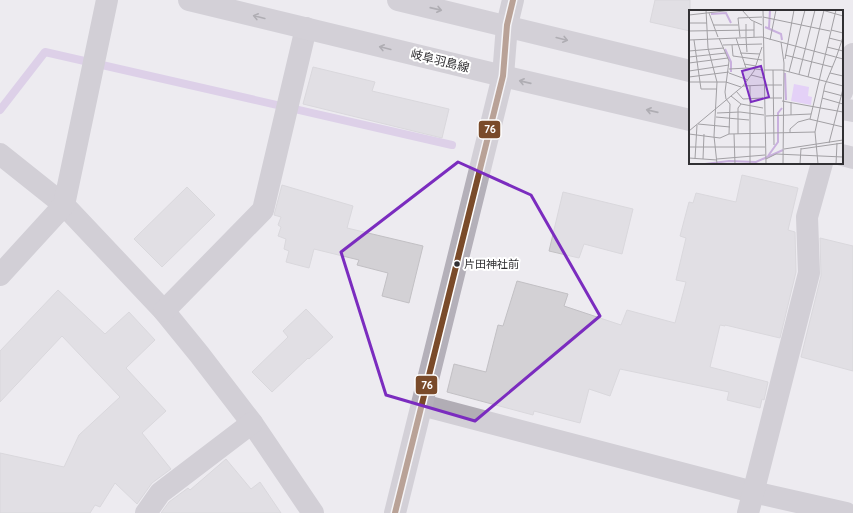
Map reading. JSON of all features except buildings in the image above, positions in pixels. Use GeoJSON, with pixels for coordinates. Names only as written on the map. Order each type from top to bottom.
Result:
{"type":"FeatureCollection","features":[{"type":"Feature","properties":{"kind":"main road","name":"岐阜羽島線"},"geometry":{"type":"LineString","coordinates":[[190,0],[689,120]]}},
{"type":"Feature","properties":{"kind":"main road"},"geometry":{"type":"LineString","coordinates":[[398,0],[689,71]]}},
{"type":"Feature","properties":{"kind":"main road"},"geometry":{"type":"LineString","coordinates":[[395,513],[503,76],[507,26]]}},
{"type":"Feature","properties":{"kind":"main road"},"geometry":{"type":"LineString","coordinates":[[843,109],[853,111]]}},
{"type":"Feature","properties":{"kind":"main road"},"geometry":{"type":"LineString","coordinates":[[843,155],[853,158]]}},
{"type":"Feature","properties":{"kind":"street"},"geometry":{"type":"LineString","coordinates":[[0,275],[64,206],[107,0]]}},
{"type":"Feature","properties":{"kind":"street"},"geometry":{"type":"LineString","coordinates":[[507,26],[513,0]]}},
{"type":"Feature","properties":{"kind":"street"},"geometry":{"type":"LineString","coordinates":[[164,311],[263,210],[306,28]]}},
{"type":"Feature","properties":{"kind":"street"},"geometry":{"type":"LineString","coordinates":[[843,89],[853,54]]}},
{"type":"Feature","properties":{"kind":"street"},"geometry":{"type":"LineString","coordinates":[[0,154],[64,206],[164,311],[252,423],[313,513]]}},
{"type":"Feature","properties":{"kind":"street"},"geometry":{"type":"LineString","coordinates":[[748,513],[809,273],[807,217],[822,164]]}},
{"type":"Feature","properties":{"kind":"street"},"geometry":{"type":"LineString","coordinates":[[422,405],[753,492],[846,513]]}},
{"type":"Feature","properties":{"kind":"street"},"geometry":{"type":"LineString","coordinates":[[146,513],[160,493],[252,423]]}},
{"type":"Feature","properties":{"kind":"highlighted area"},"geometry":{"type":"Polygon","coordinates":[[[458,162],[531,195],[600,316],[475,421],[386,395],[341,252],[458,162]]]}},
{"type":"Feature","properties":{"kind":"waterway"},"geometry":{"type":"LineString","coordinates":[[0,110],[45,52],[452,145]]}},
{"type":"Feature","properties":{"kind":"transit line","name":"76"},"geometry":{"type":"LineString","coordinates":[[395,513],[503,76],[507,25],[513,0]]}},
{"type":"Feature","properties":{"kind":"place","name":"片田神社前"},"geometry":{"type":"Point","coordinates":[457,264]}}]}
